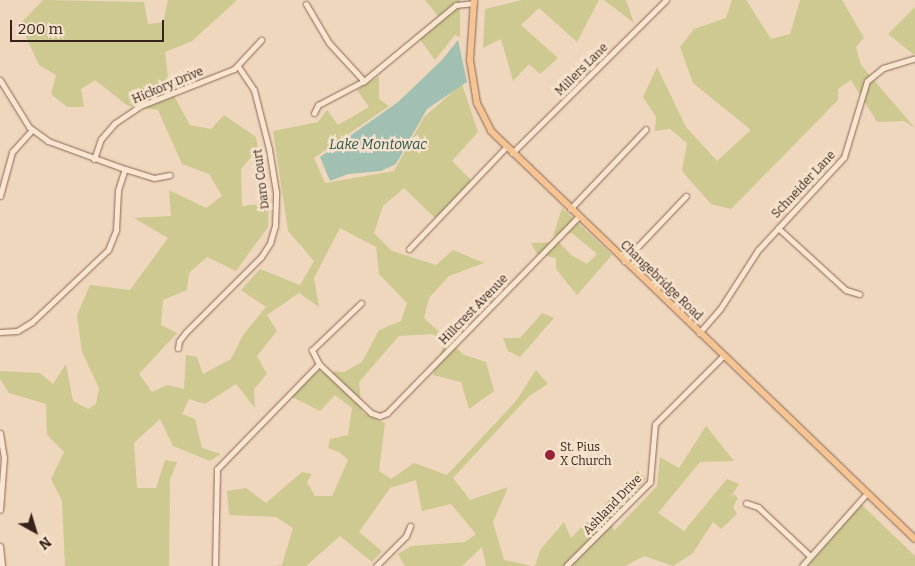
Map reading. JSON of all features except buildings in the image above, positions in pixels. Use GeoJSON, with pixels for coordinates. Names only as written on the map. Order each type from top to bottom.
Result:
{"type":"FeatureCollection","features":[{"type":"Feature","properties":{"kind":"main road","name":"Changebridge Road"},"geometry":{"type":"LineString","coordinates":[[474,2],[469,46],[477,103],[485,122],[512,153],[915,539]]}},
{"type":"Feature","properties":{"kind":"street","name":"Millers Lane"},"geometry":{"type":"LineString","coordinates":[[512,153],[666,0]]}},
{"type":"Feature","properties":{"kind":"street"},"geometry":{"type":"LineString","coordinates":[[314,113],[318,105],[364,81],[453,7],[474,2]]}},
{"type":"Feature","properties":{"kind":"street"},"geometry":{"type":"LineString","coordinates":[[306,4],[333,49],[364,81]]}},
{"type":"Feature","properties":{"kind":"street","name":"Hickory Drive"},"geometry":{"type":"LineString","coordinates":[[94,159],[105,133],[140,106],[238,66],[260,40]]}},
{"type":"Feature","properties":{"kind":"street","name":"Schneider Lane"},"geometry":{"type":"LineString","coordinates":[[699,333],[720,309],[746,264],[844,157],[867,81],[884,68],[915,58]]}},
{"type":"Feature","properties":{"kind":"street","name":"Daro Court"},"geometry":{"type":"LineString","coordinates":[[178,348],[179,341],[186,332],[261,258],[270,243],[275,226],[276,192],[269,149],[254,90],[238,66]]}},
{"type":"Feature","properties":{"kind":"street"},"geometry":{"type":"LineString","coordinates":[[0,80],[32,130],[61,148],[154,178],[170,176]]}},
{"type":"Feature","properties":{"kind":"street"},"geometry":{"type":"LineString","coordinates":[[570,209],[646,129]]}},
{"type":"Feature","properties":{"kind":"street"},"geometry":{"type":"LineString","coordinates":[[0,196],[12,152],[32,130]]}},
{"type":"Feature","properties":{"kind":"street"},"geometry":{"type":"LineString","coordinates":[[409,249],[506,147]]}},
{"type":"Feature","properties":{"kind":"street"},"geometry":{"type":"LineString","coordinates":[[0,332],[17,331],[32,322],[108,250],[116,230],[118,190],[125,170]]}},
{"type":"Feature","properties":{"kind":"street"},"geometry":{"type":"LineString","coordinates":[[624,261],[686,196]]}},
{"type":"Feature","properties":{"kind":"street","name":"Hillcrest Avenue"},"geometry":{"type":"LineString","coordinates":[[319,364],[371,413],[382,416],[578,217]]}},
{"type":"Feature","properties":{"kind":"street"},"geometry":{"type":"LineString","coordinates":[[778,228],[846,290],[858,294]]}},
{"type":"Feature","properties":{"kind":"street"},"geometry":{"type":"LineString","coordinates":[[215,566],[217,469],[319,364],[312,350],[361,303]]}},
{"type":"Feature","properties":{"kind":"street","name":"Ashland Drive"},"geometry":{"type":"LineString","coordinates":[[566,566],[650,482],[656,424],[723,356]]}},
{"type":"Feature","properties":{"kind":"street"},"geometry":{"type":"LineString","coordinates":[[0,433],[4,457],[0,510]]}},
{"type":"Feature","properties":{"kind":"street"},"geometry":{"type":"LineString","coordinates":[[802,566],[867,493]]}},
{"type":"Feature","properties":{"kind":"street"},"geometry":{"type":"LineString","coordinates":[[746,504],[758,507],[810,556]]}},
{"type":"Feature","properties":{"kind":"street"},"geometry":{"type":"LineString","coordinates":[[376,566],[406,536],[410,526]]}},
{"type":"Feature","properties":{"kind":"street"},"geometry":{"type":"LineString","coordinates":[[0,546],[2,566]]}},
{"type":"Feature","properties":{"kind":"shaded area"},"geometry":{"type":"Polygon","coordinates":[[[43,0],[144,2],[148,24],[163,22],[168,0],[237,0],[192,41],[165,52],[169,87],[190,125],[211,129],[224,115],[256,137],[258,149],[241,169],[242,206],[261,204],[269,198],[268,227],[236,271],[207,257],[189,273],[187,290],[163,300],[161,325],[177,333],[139,374],[152,392],[167,385],[184,389],[186,355],[197,357],[203,374],[231,359],[243,335],[266,307],[241,290],[260,269],[300,285],[314,261],[288,231],[273,131],[318,122],[327,110],[338,125],[369,107],[357,90],[379,76],[379,99],[389,106],[314,158],[325,183],[394,171],[424,117],[462,84],[478,132],[452,161],[473,182],[437,220],[404,188],[383,206],[374,233],[392,251],[436,265],[453,250],[484,263],[449,276],[429,298],[424,318],[464,355],[486,362],[494,391],[469,409],[461,382],[433,375],[444,344],[433,334],[399,336],[359,382],[362,412],[385,423],[379,471],[391,479],[414,463],[447,475],[516,401],[536,370],[548,384],[529,396],[453,478],[470,500],[508,487],[493,522],[504,560],[532,566],[486,566],[482,547],[462,566],[405,566],[398,554],[411,546],[465,542],[476,534],[451,504],[422,511],[416,480],[390,488],[359,532],[382,551],[372,562],[340,536],[306,566],[275,566],[282,565],[293,528],[276,517],[229,515],[227,491],[246,488],[266,503],[302,472],[312,474],[307,482],[315,496],[332,496],[348,460],[339,452],[328,448],[330,439],[348,435],[352,408],[335,395],[320,411],[290,396],[318,371],[344,372],[362,362],[379,330],[401,321],[407,303],[379,274],[376,247],[340,228],[314,278],[319,307],[299,293],[267,315],[277,331],[257,356],[267,374],[254,389],[255,408],[236,384],[205,404],[189,399],[182,414],[195,419],[202,448],[221,454],[210,461],[173,446],[160,419],[134,443],[137,488],[156,488],[165,460],[177,462],[170,480],[169,566],[65,566],[62,501],[51,479],[64,452],[47,435],[46,404],[9,393],[0,379],[0,371],[40,373],[53,384],[66,364],[73,401],[88,409],[96,404],[99,388],[82,352],[77,315],[90,285],[130,290],[168,238],[134,218],[171,216],[169,190],[206,208],[222,196],[209,174],[182,164],[158,110],[128,106],[95,80],[81,89],[84,107],[67,107],[51,94],[56,75],[39,65],[20,24],[43,0]]]}},
{"type":"Feature","properties":{"kind":"shaded area"},"geometry":{"type":"Polygon","coordinates":[[[425,0],[460,0],[460,37],[455,35],[435,60],[419,38],[441,20],[425,0]]]}},
{"type":"Feature","properties":{"kind":"shaded area"},"geometry":{"type":"Polygon","coordinates":[[[522,0],[599,0],[577,42],[539,8],[521,25],[558,58],[540,74],[529,64],[513,81],[501,39],[483,48],[485,9],[522,0]]]}},
{"type":"Feature","properties":{"kind":"shaded area"},"geometry":{"type":"Polygon","coordinates":[[[604,0],[626,0],[634,23],[604,0]]]}},
{"type":"Feature","properties":{"kind":"shaded area"},"geometry":{"type":"Polygon","coordinates":[[[732,0],[746,0],[771,39],[790,34],[800,0],[842,0],[864,38],[856,47],[861,65],[915,128],[904,121],[877,122],[851,80],[838,89],[838,100],[731,209],[711,204],[682,171],[687,143],[670,129],[655,131],[656,117],[643,97],[657,67],[686,127],[717,161],[751,130],[693,83],[680,47],[694,29],[726,18],[732,0]]]}},
{"type":"Feature","properties":{"kind":"shaded area"},"geometry":{"type":"Polygon","coordinates":[[[915,7],[915,54],[913,54],[888,34],[915,7]]]}},
{"type":"Feature","properties":{"kind":"shaded area"},"geometry":{"type":"Polygon","coordinates":[[[562,208],[612,255],[577,295],[556,269],[556,258],[537,254],[531,243],[559,242],[571,255],[587,264],[597,254],[572,233],[553,236],[562,208]]]}},
{"type":"Feature","properties":{"kind":"shaded area"},"geometry":{"type":"Polygon","coordinates":[[[542,313],[554,318],[520,357],[508,351],[503,338],[520,338],[542,313]]]}},
{"type":"Feature","properties":{"kind":"shaded area"},"geometry":{"type":"Polygon","coordinates":[[[706,426],[734,461],[700,462],[658,513],[684,531],[727,479],[739,484],[730,498],[734,494],[738,498],[733,507],[737,514],[721,529],[713,522],[693,553],[673,566],[644,556],[625,566],[535,566],[540,550],[564,522],[571,538],[638,471],[646,479],[610,516],[614,531],[657,486],[660,457],[679,468],[706,426]]]}},
{"type":"Feature","properties":{"kind":"shaded area"},"geometry":{"type":"Polygon","coordinates":[[[858,501],[915,556],[915,566],[806,566],[858,501]]]}},
{"type":"Feature","properties":{"kind":"water","name":"Lake Montowac"},"geometry":{"type":"Polygon","coordinates":[[[458,40],[467,82],[427,109],[396,164],[381,171],[348,174],[330,181],[320,157],[398,102],[442,60],[458,40]]]}},
{"type":"Feature","properties":{"kind":"place","name":"St. Pius X Church"},"geometry":{"type":"Point","coordinates":[550,455]}}]}
